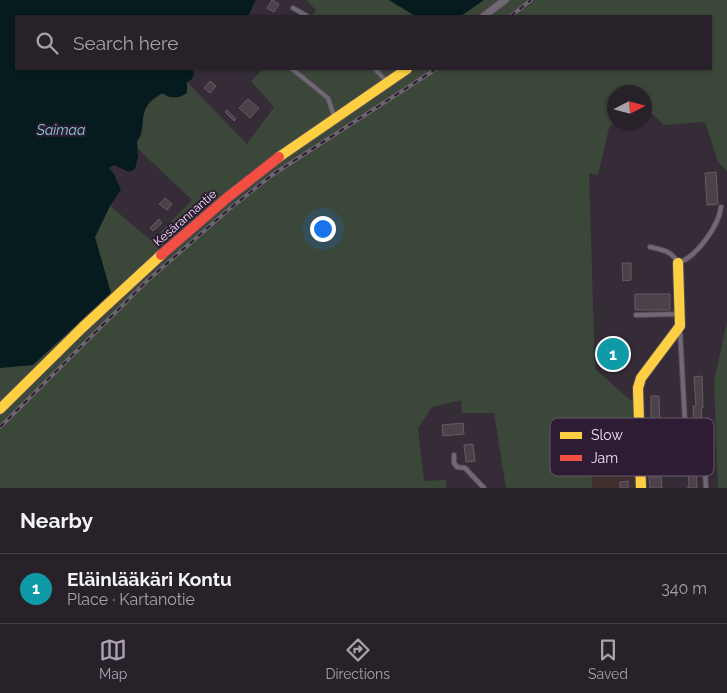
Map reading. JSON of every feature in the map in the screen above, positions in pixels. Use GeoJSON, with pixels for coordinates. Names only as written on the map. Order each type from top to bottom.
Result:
{"type":"FeatureCollection","features":[{"type":"Feature","properties":{"kind":"street"},"geometry":{"type":"LineString","coordinates":[[485,15],[504,0]]}},
{"type":"Feature","properties":{"kind":"street","name":"Kesärannantie"},"geometry":{"type":"LineString","coordinates":[[0,409],[76,332],[229,196],[334,116],[405,70]]}},
{"type":"Feature","properties":{"kind":"street"},"geometry":{"type":"LineString","coordinates":[[639,418],[638,388],[641,378],[680,326],[678,263]]}},
{"type":"Feature","properties":{"kind":"lane"},"geometry":{"type":"LineString","coordinates":[[293,8],[305,15]]}},
{"type":"Feature","properties":{"kind":"lane"},"geometry":{"type":"LineString","coordinates":[[293,70],[328,98],[334,116]]}},
{"type":"Feature","properties":{"kind":"lane"},"geometry":{"type":"LineString","coordinates":[[376,70],[387,82]]}},
{"type":"Feature","properties":{"kind":"lane"},"geometry":{"type":"LineString","coordinates":[[650,247],[674,255],[678,263],[685,261],[704,241],[720,216],[721,206]]}},
{"type":"Feature","properties":{"kind":"lane"},"geometry":{"type":"LineString","coordinates":[[636,315],[679,314]]}},
{"type":"Feature","properties":{"kind":"lane"},"geometry":{"type":"LineString","coordinates":[[680,326],[685,418]]}},
{"type":"Feature","properties":{"kind":"lane"},"geometry":{"type":"LineString","coordinates":[[454,455],[454,462],[457,467],[464,468],[484,488]]}},
{"type":"Feature","properties":{"kind":"shaded area"},"geometry":{"type":"Polygon","coordinates":[[[306,0],[727,0],[727,171],[718,162],[705,122],[664,125],[652,114],[652,85],[607,85],[607,130],[609,130],[598,175],[589,173],[595,369],[635,404],[636,418],[550,418],[550,476],[592,476],[592,488],[506,488],[494,413],[462,413],[461,400],[432,407],[418,428],[424,481],[446,480],[446,488],[0,488],[0,202],[114,174],[121,190],[110,206],[152,241],[192,200],[136,147],[142,133],[145,110],[160,95],[187,82],[247,144],[274,107],[251,81],[262,70],[712,70],[712,15],[312,15],[316,10],[306,0]]]}},
{"type":"Feature","properties":{"kind":"shaded area"},"geometry":{"type":"Polygon","coordinates":[[[727,322],[727,488],[718,488],[714,381],[727,322]]]}},
{"type":"Feature","properties":{"kind":"shaded area"},"geometry":{"type":"Polygon","coordinates":[[[592,476],[638,476],[638,488],[592,488],[592,476]]]}},
{"type":"Feature","properties":{"kind":"water","name":"Saimaa"},"geometry":{"type":"Polygon","coordinates":[[[0,0],[256,0],[248,15],[15,15],[15,70],[192,70],[194,74],[192,79],[187,82],[187,93],[174,98],[162,93],[149,103],[144,113],[140,136],[137,141],[138,157],[135,169],[129,172],[114,165],[109,168],[114,174],[121,190],[110,206],[95,237],[111,293],[33,365],[0,368],[0,0]]]}},
{"type":"Feature","properties":{"kind":"water"},"geometry":{"type":"Polygon","coordinates":[[[389,0],[484,0],[462,15],[413,15],[389,0]]]}},
{"type":"Feature","properties":{"kind":"building"},"geometry":{"type":"Polygon","coordinates":[[[272,0],[279,4],[274,12],[267,8],[272,0]]]}},
{"type":"Feature","properties":{"kind":"building"},"geometry":{"type":"Polygon","coordinates":[[[210,81],[216,86],[210,93],[204,88],[210,81]]]}},
{"type":"Feature","properties":{"kind":"building"},"geometry":{"type":"Polygon","coordinates":[[[248,99],[259,108],[250,118],[239,108],[248,99]]]}},
{"type":"Feature","properties":{"kind":"building"},"geometry":{"type":"Polygon","coordinates":[[[227,110],[236,119],[234,121],[225,112],[227,110]]]}},
{"type":"Feature","properties":{"kind":"building"},"geometry":{"type":"Polygon","coordinates":[[[716,172],[718,204],[707,205],[705,173],[716,172]]]}},
{"type":"Feature","properties":{"kind":"building"},"geometry":{"type":"Polygon","coordinates":[[[165,198],[172,204],[167,210],[159,204],[165,198]]]}},
{"type":"Feature","properties":{"kind":"building"},"geometry":{"type":"Polygon","coordinates":[[[159,219],[162,223],[153,231],[150,228],[159,219]]]}},
{"type":"Feature","properties":{"kind":"building"},"geometry":{"type":"Polygon","coordinates":[[[622,263],[631,263],[631,280],[623,281],[622,263]]]}},
{"type":"Feature","properties":{"kind":"building"},"geometry":{"type":"Polygon","coordinates":[[[635,294],[670,294],[670,310],[635,310],[635,294]]]}},
{"type":"Feature","properties":{"kind":"building"},"geometry":{"type":"Polygon","coordinates":[[[604,348],[621,348],[621,360],[604,360],[604,348]]]}},
{"type":"Feature","properties":{"kind":"building"},"geometry":{"type":"Polygon","coordinates":[[[702,376],[702,418],[694,418],[693,406],[696,406],[694,377],[702,376]]]}},
{"type":"Feature","properties":{"kind":"building"},"geometry":{"type":"Polygon","coordinates":[[[651,396],[659,396],[660,418],[651,418],[651,396]]]}},
{"type":"Feature","properties":{"kind":"building"},"geometry":{"type":"Polygon","coordinates":[[[463,423],[464,434],[443,436],[442,425],[463,423]]]}},
{"type":"Feature","properties":{"kind":"building"},"geometry":{"type":"Polygon","coordinates":[[[473,444],[475,461],[466,462],[464,445],[473,444]]]}},
{"type":"Feature","properties":{"kind":"building"},"geometry":{"type":"Polygon","coordinates":[[[688,476],[696,476],[697,488],[687,488],[689,487],[688,476]]]}},
{"type":"Feature","properties":{"kind":"building"},"geometry":{"type":"Polygon","coordinates":[[[649,477],[661,477],[662,488],[650,488],[649,477]]]}},
{"type":"Feature","properties":{"kind":"building"},"geometry":{"type":"Polygon","coordinates":[[[628,481],[628,488],[620,488],[620,482],[628,481]]]}},
{"type":"Feature","properties":{"kind":"railway"},"geometry":{"type":"LineString","coordinates":[[512,15],[531,0]]}},
{"type":"Feature","properties":{"kind":"railway"},"geometry":{"type":"LineString","coordinates":[[0,427],[148,280],[228,210],[272,175],[434,70]]}},
{"type":"Feature","properties":{"kind":"traffic: slow"},"geometry":{"type":"LineString","coordinates":[[279,157],[406,70]]}},
{"type":"Feature","properties":{"kind":"traffic: slow"},"geometry":{"type":"LineString","coordinates":[[0,409],[83,327],[161,255]]}},
{"type":"Feature","properties":{"kind":"traffic: slow"},"geometry":{"type":"LineString","coordinates":[[639,418],[638,388],[641,378],[680,326],[678,263]]}},
{"type":"Feature","properties":{"kind":"traffic: slow"},"geometry":{"type":"LineString","coordinates":[[641,476],[641,488]]}},
{"type":"Feature","properties":{"kind":"traffic: jam"},"geometry":{"type":"LineString","coordinates":[[161,255],[228,197],[279,157]]}},
{"type":"Feature","properties":{"kind":"place","name":"Eläinlääkäri Kontu"},"geometry":{"type":"Point","coordinates":[613,354]}}]}
